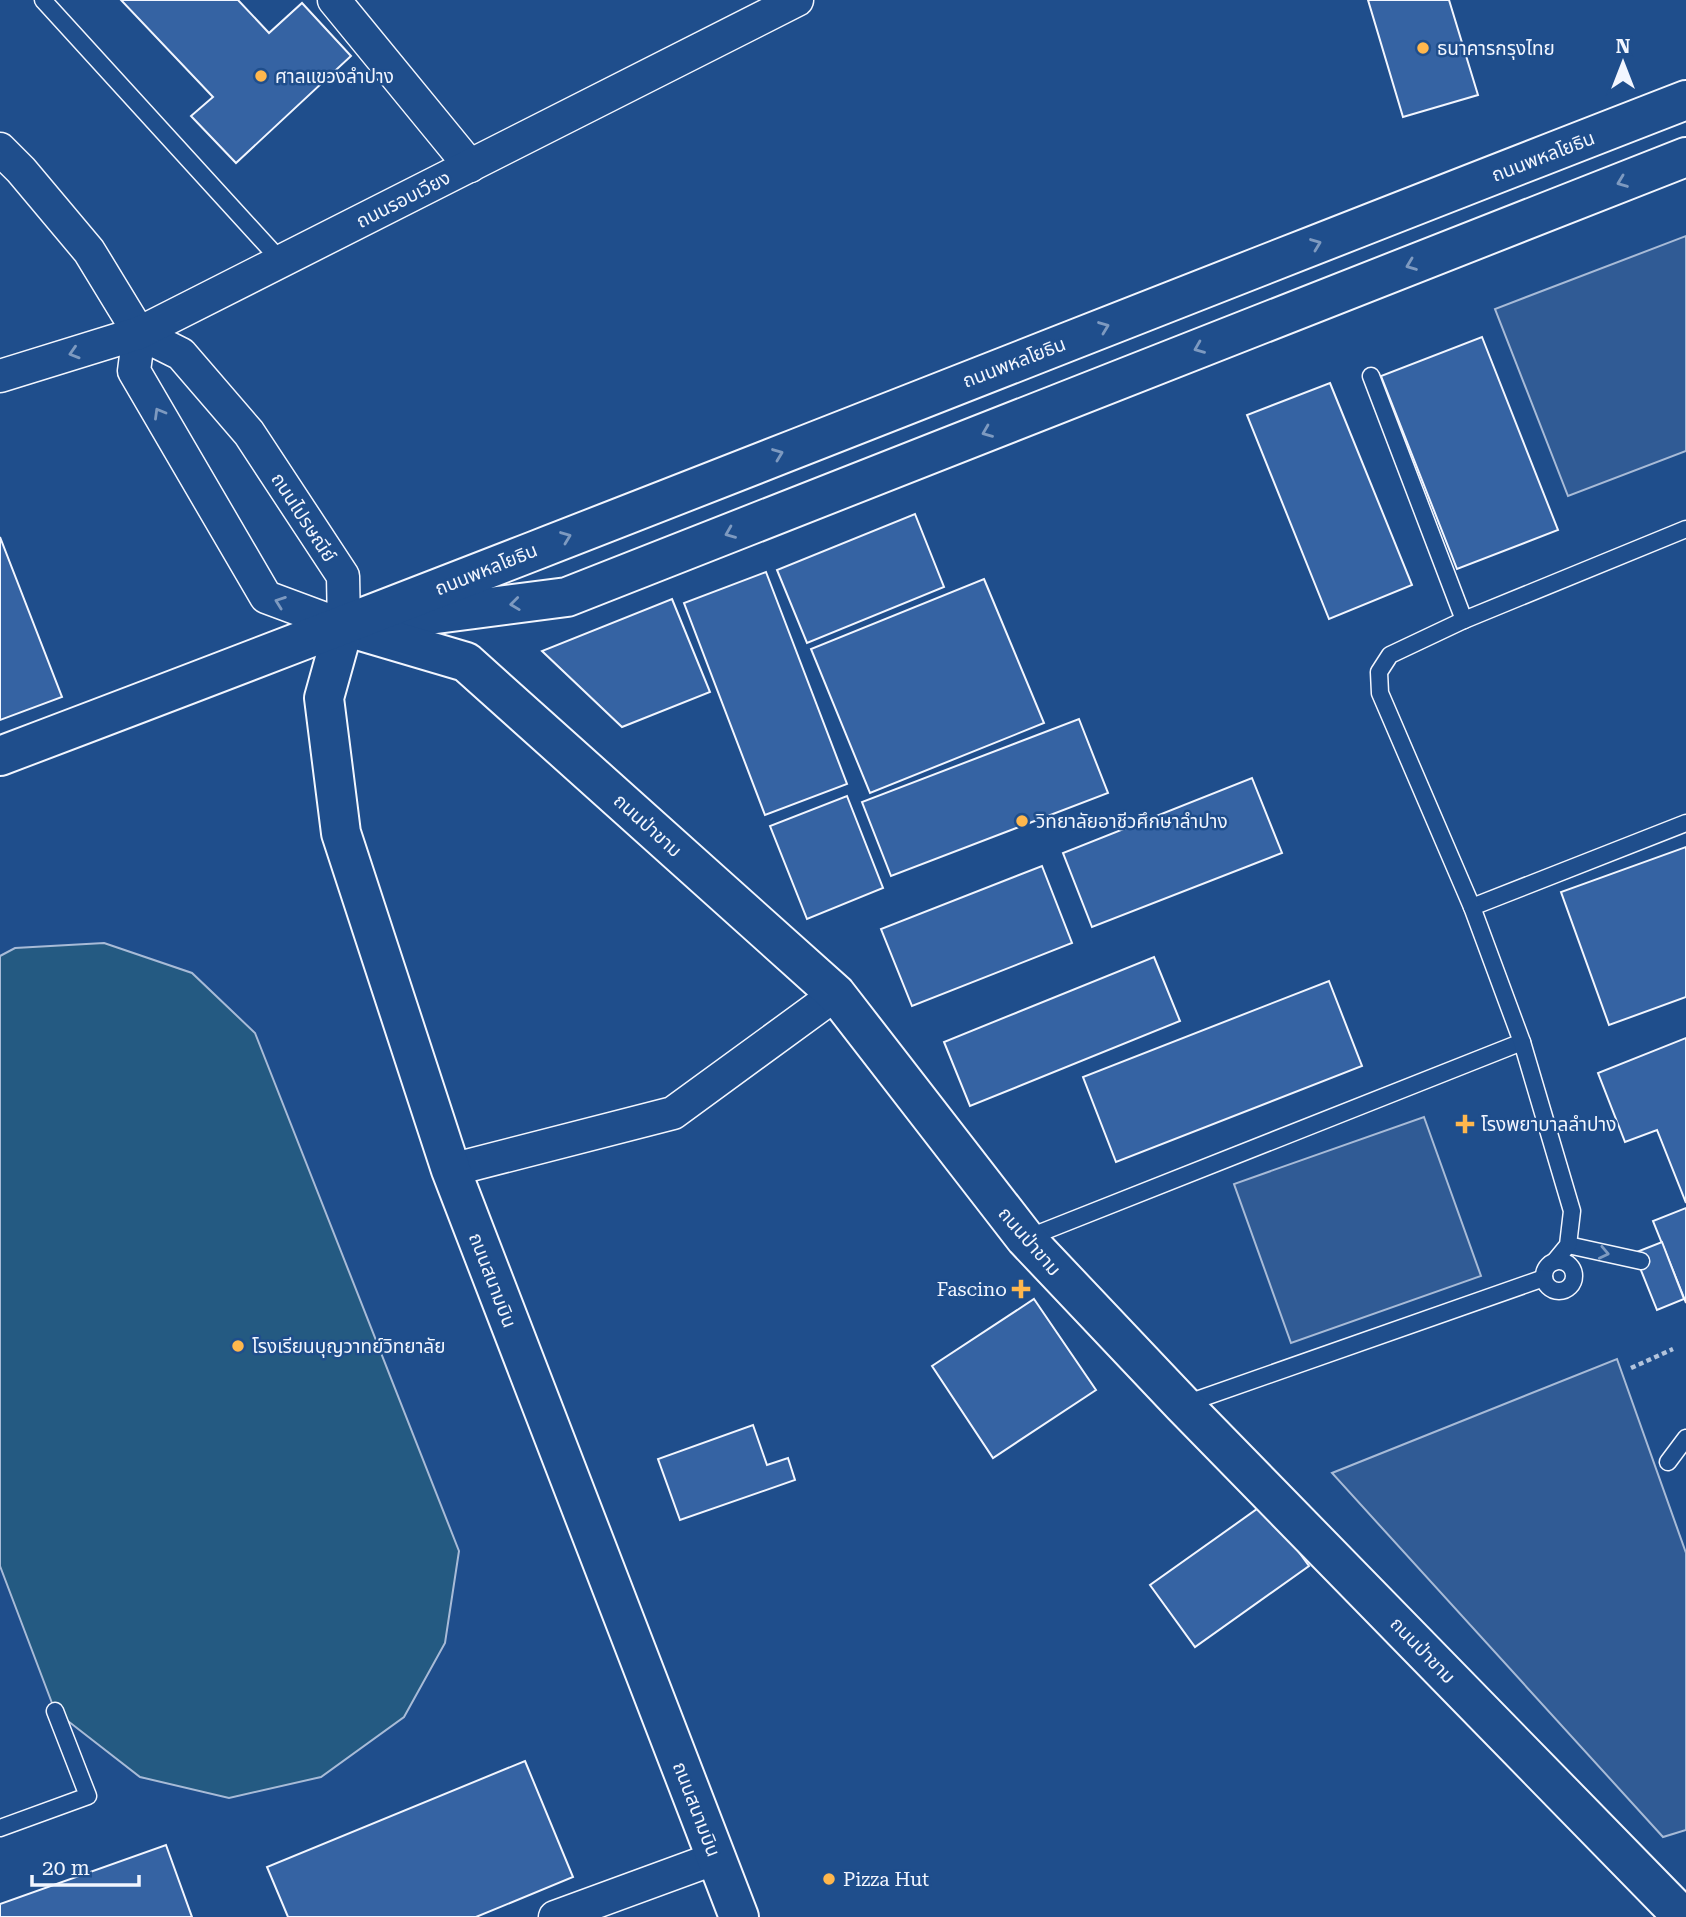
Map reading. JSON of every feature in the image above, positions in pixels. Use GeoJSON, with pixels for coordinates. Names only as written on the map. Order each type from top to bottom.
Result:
{"type":"FeatureCollection","features":[{"type":"Feature","properties":{"kind":"street"},"geometry":{"type":"LineString","coordinates":[[334,0],[470,166]]}},
{"type":"Feature","properties":{"kind":"street","name":"ถนนรอบเวียง"},"geometry":{"type":"LineString","coordinates":[[0,376],[139,333],[797,0]]}},
{"type":"Feature","properties":{"kind":"street","name":"ถนนพหลโยธิน"},"geometry":{"type":"LineString","coordinates":[[0,756],[344,626],[1686,100]]}},
{"type":"Feature","properties":{"kind":"street"},"geometry":{"type":"LineString","coordinates":[[0,149],[89,251],[139,333],[134,371],[266,597],[344,626]]}},
{"type":"Feature","properties":{"kind":"street","name":"ถนนพหลโยธิน"},"geometry":{"type":"LineString","coordinates":[[344,626],[567,597],[1686,158]]}},
{"type":"Feature","properties":{"kind":"street"},"geometry":{"type":"LineString","coordinates":[[1262,265],[1282,316]]}},
{"type":"Feature","properties":{"kind":"street","name":"ถนนไปรษณีย์"},"geometry":{"type":"LineString","coordinates":[[139,333],[181,354],[249,433],[343,576],[344,626]]}},
{"type":"Feature","properties":{"kind":"street","name":"ถนนป่าขาม"},"geometry":{"type":"LineString","coordinates":[[344,626],[466,662],[836,994],[1025,1238],[1183,1405],[1683,1917]]}},
{"type":"Feature","properties":{"kind":"street","name":"ถนนสนามบิน"},"geometry":{"type":"LineString","coordinates":[[344,626],[324,698],[341,833],[451,1170],[738,1917]]}},
{"type":"Feature","properties":{"kind":"street"},"geometry":{"type":"LineString","coordinates":[[451,1170],[673,1113],[836,994]]}},
{"type":"Feature","properties":{"kind":"street"},"geometry":{"type":"LineString","coordinates":[[555,1917],[716,1858]]}},
{"type":"Feature","properties":{"kind":"lane"},"geometry":{"type":"LineString","coordinates":[[43,0],[281,261]]}},
{"type":"Feature","properties":{"kind":"lane"},"geometry":{"type":"LineString","coordinates":[[1371,376],[1465,620]]}},
{"type":"Feature","properties":{"kind":"lane"},"geometry":{"type":"LineString","coordinates":[[1554,1262],[1562,1261],[1574,1271],[1575,1278],[1565,1291],[1549,1289],[1544,1272],[1568,1245],[1572,1211],[1522,1042],[1472,907],[1380,693],[1379,672],[1390,655],[1465,620],[1686,529]]}},
{"type":"Feature","properties":{"kind":"lane"},"geometry":{"type":"LineString","coordinates":[[1472,907],[1686,823]]}},
{"type":"Feature","properties":{"kind":"lane"},"geometry":{"type":"LineString","coordinates":[[1025,1238],[1522,1042]]}},
{"type":"Feature","properties":{"kind":"lane"},"geometry":{"type":"LineString","coordinates":[[1568,1245],[1641,1261]]}},
{"type":"Feature","properties":{"kind":"lane"},"geometry":{"type":"LineString","coordinates":[[1183,1405],[1544,1278]]}},
{"type":"Feature","properties":{"kind":"lane"},"geometry":{"type":"LineString","coordinates":[[1668,1462],[1686,1438]]}},
{"type":"Feature","properties":{"kind":"lane"},"geometry":{"type":"LineString","coordinates":[[0,1828],[89,1796],[55,1711]]}},
{"type":"Feature","properties":{"kind":"path"},"geometry":{"type":"LineString","coordinates":[[1631,1368],[1673,1349]]}},
{"type":"Feature","properties":{"kind":"shaded area"},"geometry":{"type":"Polygon","coordinates":[[[1686,236],[1686,451],[1568,496],[1495,309],[1686,236]]]}},
{"type":"Feature","properties":{"kind":"shaded area"},"geometry":{"type":"Polygon","coordinates":[[[104,943],[192,973],[255,1033],[459,1551],[445,1643],[404,1717],[321,1777],[229,1798],[140,1777],[55,1711],[0,1566],[0,956],[15,948],[104,943]]]}},
{"type":"Feature","properties":{"kind":"shaded area"},"geometry":{"type":"Polygon","coordinates":[[[1424,1117],[1481,1276],[1291,1343],[1234,1184],[1424,1117]]]}},
{"type":"Feature","properties":{"kind":"shaded area"},"geometry":{"type":"Polygon","coordinates":[[[1617,1359],[1686,1553],[1686,1830],[1663,1837],[1332,1473],[1617,1359]]]}},
{"type":"Feature","properties":{"kind":"building","name":"ศาลแขวงลำปาง"},"geometry":{"type":"Polygon","coordinates":[[[121,0],[238,0],[269,33],[302,3],[351,56],[236,163],[191,116],[213,97],[121,0]]]}},
{"type":"Feature","properties":{"kind":"building","name":"ธนาคารกรุงไทย"},"geometry":{"type":"Polygon","coordinates":[[[1368,0],[1449,0],[1478,95],[1403,117],[1368,0]]]}},
{"type":"Feature","properties":{"kind":"building"},"geometry":{"type":"Polygon","coordinates":[[[1482,337],[1558,530],[1457,569],[1381,376],[1482,337]]]}},
{"type":"Feature","properties":{"kind":"building"},"geometry":{"type":"Polygon","coordinates":[[[1330,383],[1412,585],[1329,619],[1247,415],[1330,383]]]}},
{"type":"Feature","properties":{"kind":"building"},"geometry":{"type":"Polygon","coordinates":[[[915,514],[944,587],[807,643],[777,570],[915,514]]]}},
{"type":"Feature","properties":{"kind":"building"},"geometry":{"type":"Polygon","coordinates":[[[0,537],[62,697],[0,720],[0,537]]]}},
{"type":"Feature","properties":{"kind":"building"},"geometry":{"type":"Polygon","coordinates":[[[766,572],[847,784],[765,815],[684,603],[766,572]]]}},
{"type":"Feature","properties":{"kind":"building"},"geometry":{"type":"Polygon","coordinates":[[[984,579],[1044,723],[870,793],[811,649],[984,579]]]}},
{"type":"Feature","properties":{"kind":"building"},"geometry":{"type":"Polygon","coordinates":[[[672,599],[710,692],[622,727],[542,651],[672,599]]]}},
{"type":"Feature","properties":{"kind":"building"},"geometry":{"type":"Polygon","coordinates":[[[1079,719],[1108,793],[891,876],[862,802],[1079,719]]]}},
{"type":"Feature","properties":{"kind":"building"},"geometry":{"type":"Polygon","coordinates":[[[1252,778],[1282,853],[1092,927],[1063,853],[1252,778]]]}},
{"type":"Feature","properties":{"kind":"building"},"geometry":{"type":"Polygon","coordinates":[[[847,796],[883,888],[807,919],[770,826],[847,796]]]}},
{"type":"Feature","properties":{"kind":"building"},"geometry":{"type":"Polygon","coordinates":[[[1686,847],[1686,997],[1609,1025],[1561,892],[1686,847]]]}},
{"type":"Feature","properties":{"kind":"building"},"geometry":{"type":"Polygon","coordinates":[[[1042,866],[1072,943],[912,1006],[881,929],[1042,866]]]}},
{"type":"Feature","properties":{"kind":"building"},"geometry":{"type":"Polygon","coordinates":[[[1154,957],[1180,1021],[970,1106],[944,1042],[1154,957]]]}},
{"type":"Feature","properties":{"kind":"building"},"geometry":{"type":"Polygon","coordinates":[[[1329,981],[1362,1066],[1116,1162],[1083,1077],[1329,981]]]}},
{"type":"Feature","properties":{"kind":"building"},"geometry":{"type":"Polygon","coordinates":[[[1686,1038],[1686,1203],[1657,1130],[1625,1142],[1598,1073],[1686,1038]]]}},
{"type":"Feature","properties":{"kind":"building"},"geometry":{"type":"Polygon","coordinates":[[[1686,1208],[1686,1303],[1653,1221],[1686,1208]]]}},
{"type":"Feature","properties":{"kind":"building"},"geometry":{"type":"Polygon","coordinates":[[[1662,1242],[1684,1299],[1657,1310],[1634,1253],[1662,1242]]]}},
{"type":"Feature","properties":{"kind":"building"},"geometry":{"type":"Polygon","coordinates":[[[1034,1299],[1096,1390],[993,1458],[932,1366],[1034,1299]]]}},
{"type":"Feature","properties":{"kind":"building"},"geometry":{"type":"Polygon","coordinates":[[[753,1425],[767,1465],[788,1458],[795,1480],[680,1520],[658,1459],[753,1425]]]}},
{"type":"Feature","properties":{"kind":"building"},"geometry":{"type":"Polygon","coordinates":[[[1264,1504],[1309,1566],[1195,1647],[1150,1585],[1264,1504]]]}},
{"type":"Feature","properties":{"kind":"building"},"geometry":{"type":"Polygon","coordinates":[[[525,1761],[573,1877],[476,1917],[288,1917],[267,1867],[525,1761]]]}},
{"type":"Feature","properties":{"kind":"building"},"geometry":{"type":"Polygon","coordinates":[[[166,1845],[192,1917],[0,1917],[0,1904],[166,1845]]]}},
{"type":"Feature","properties":{"kind":"place","name":"ธนาคารกรุงไทย"},"geometry":{"type":"Point","coordinates":[1423,48]}},
{"type":"Feature","properties":{"kind":"place","name":"ศาลแขวงลำปาง"},"geometry":{"type":"Point","coordinates":[261,76]}},
{"type":"Feature","properties":{"kind":"place","name":"วิทยาลัยอาชีวศึกษาลำปาง"},"geometry":{"type":"Point","coordinates":[1022,821]}},
{"type":"Feature","properties":{"kind":"place","name":"โรงพยาบาลลำปาง"},"geometry":{"type":"Point","coordinates":[1465,1124]}},
{"type":"Feature","properties":{"kind":"place","name":"Fascino"},"geometry":{"type":"Point","coordinates":[1021,1289]}},
{"type":"Feature","properties":{"kind":"place","name":"โรงเรียนบุญวาทย์วิทยาลัย"},"geometry":{"type":"Point","coordinates":[238,1346]}},
{"type":"Feature","properties":{"kind":"place","name":"Pizza Hut"},"geometry":{"type":"Point","coordinates":[829,1879]}}]}
